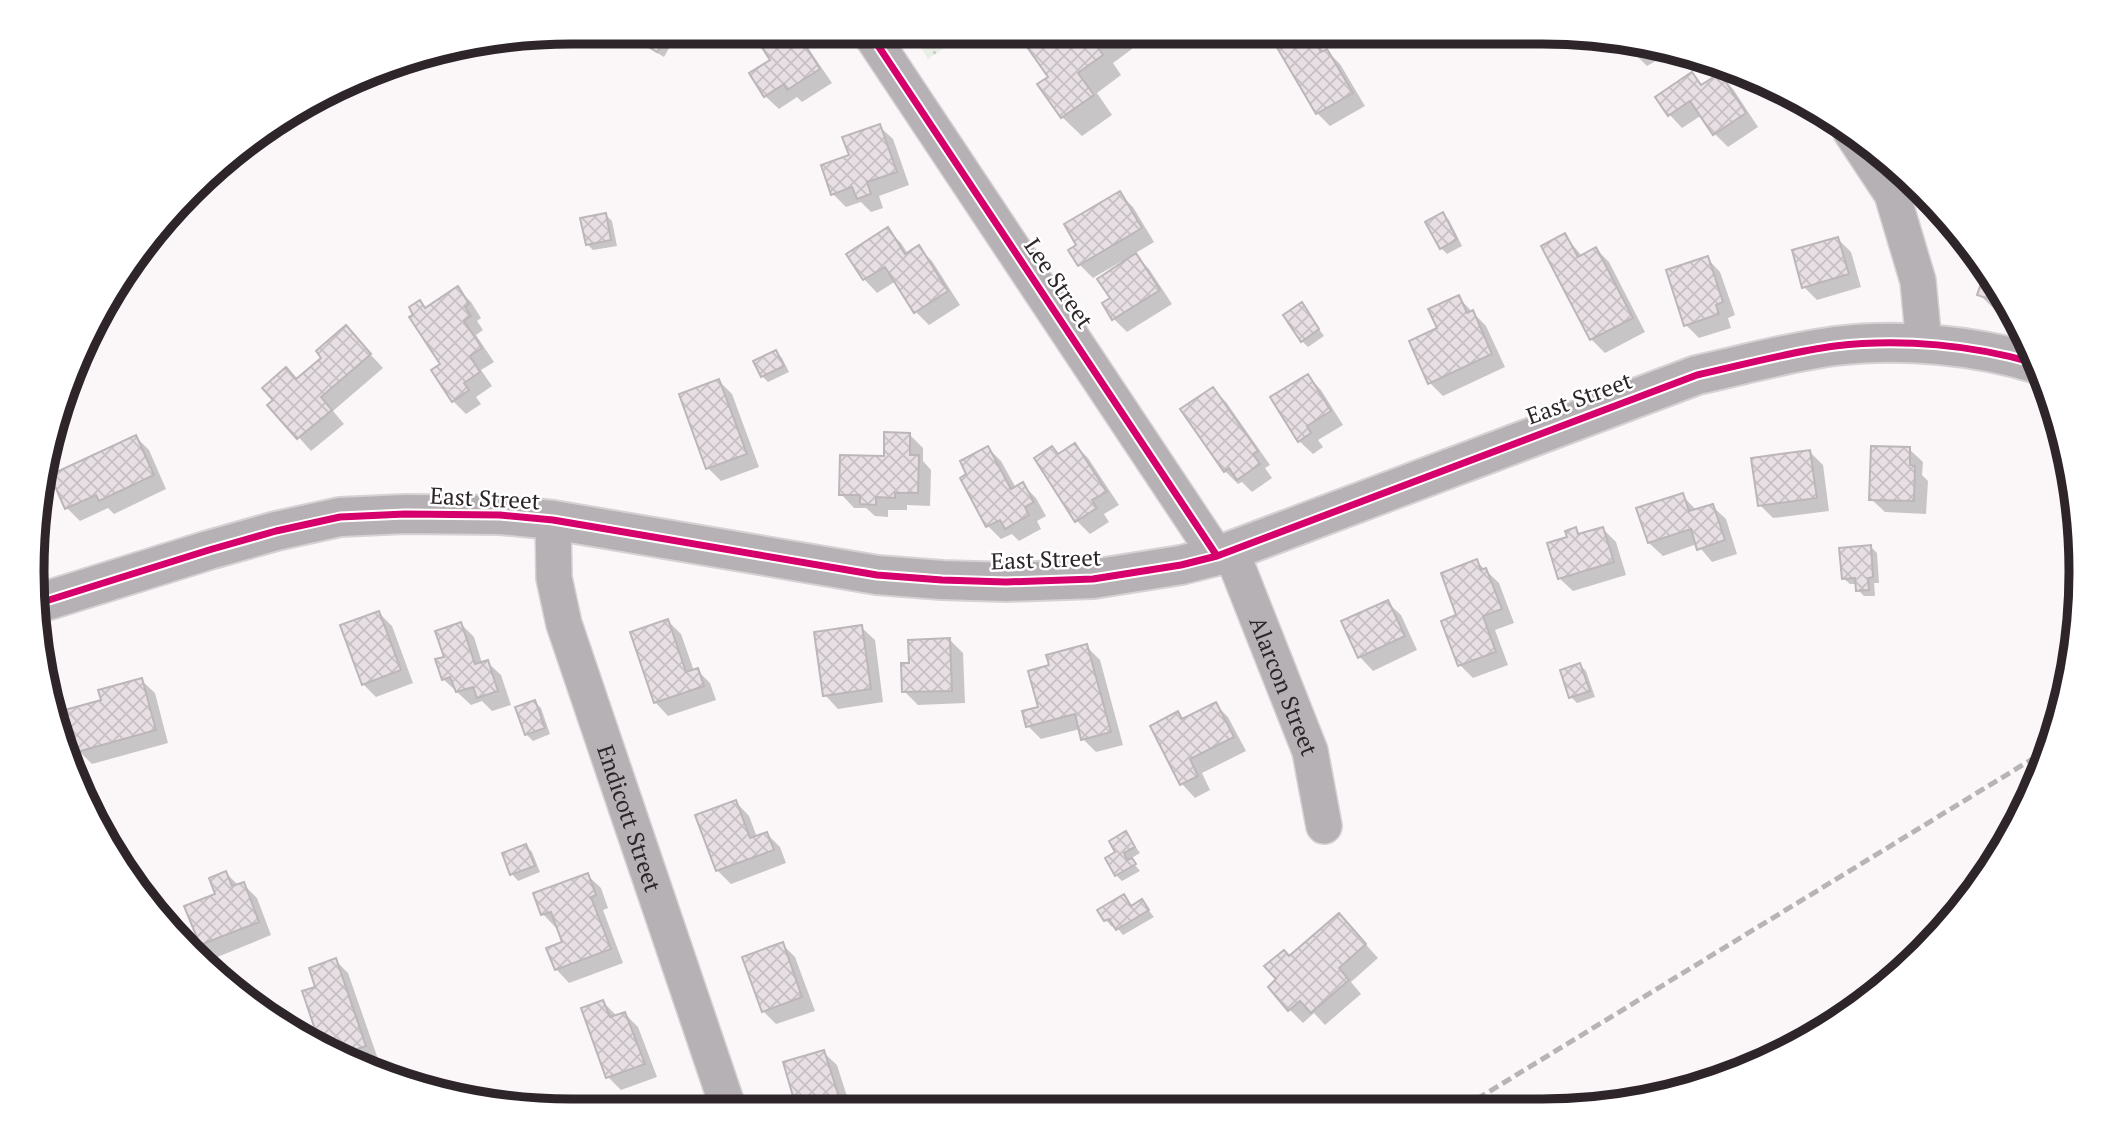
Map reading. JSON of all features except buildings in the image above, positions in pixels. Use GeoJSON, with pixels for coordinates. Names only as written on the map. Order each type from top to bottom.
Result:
{"type":"FeatureCollection","features":[{"type":"Feature","properties":{"kind":"street","name":"Lee Street"},"geometry":{"type":"LineString","coordinates":[[877,44],[1224,553]]}},
{"type":"Feature","properties":{"kind":"street"},"geometry":{"type":"LineString","coordinates":[[1867,157],[1892,194],[1918,281],[1924,344]]}},
{"type":"Feature","properties":{"kind":"street","name":"East Street"},"geometry":{"type":"LineString","coordinates":[[45,598],[276,531],[340,517],[405,514],[500,515],[553,520],[877,575],[1006,582],[1093,579],[1181,565],[1224,553],[1698,375],[1833,346],[1872,343],[1924,344],[2008,355],[2025,360]]}},
{"type":"Feature","properties":{"kind":"street","name":"Endicott Street"},"geometry":{"type":"LineString","coordinates":[[553,520],[554,578],[564,624],[725,1099]]}},
{"type":"Feature","properties":{"kind":"street","name":"Alarcon Street"},"geometry":{"type":"LineString","coordinates":[[1224,553],[1310,751],[1324,826]]}},
{"type":"Feature","properties":{"kind":"shaded area"},"geometry":{"type":"Polygon","coordinates":[[[919,44],[951,44],[928,59],[919,44]]]}},
{"type":"Feature","properties":{"kind":"railway"},"geometry":{"type":"LineString","coordinates":[[1477,1099],[2035,758]]}},
{"type":"Feature","properties":{"kind":"cycle path"},"geometry":{"type":"LineString","coordinates":[[877,44],[1217,556]]}},
{"type":"Feature","properties":{"kind":"cycle path"},"geometry":{"type":"LineString","coordinates":[[45,601],[276,531],[340,517],[405,514],[500,515],[553,520],[877,575],[1006,582],[1093,579],[1181,565],[1217,556],[1697,375],[1800,352],[1860,344],[1937,345],[2025,360]]}}]}
